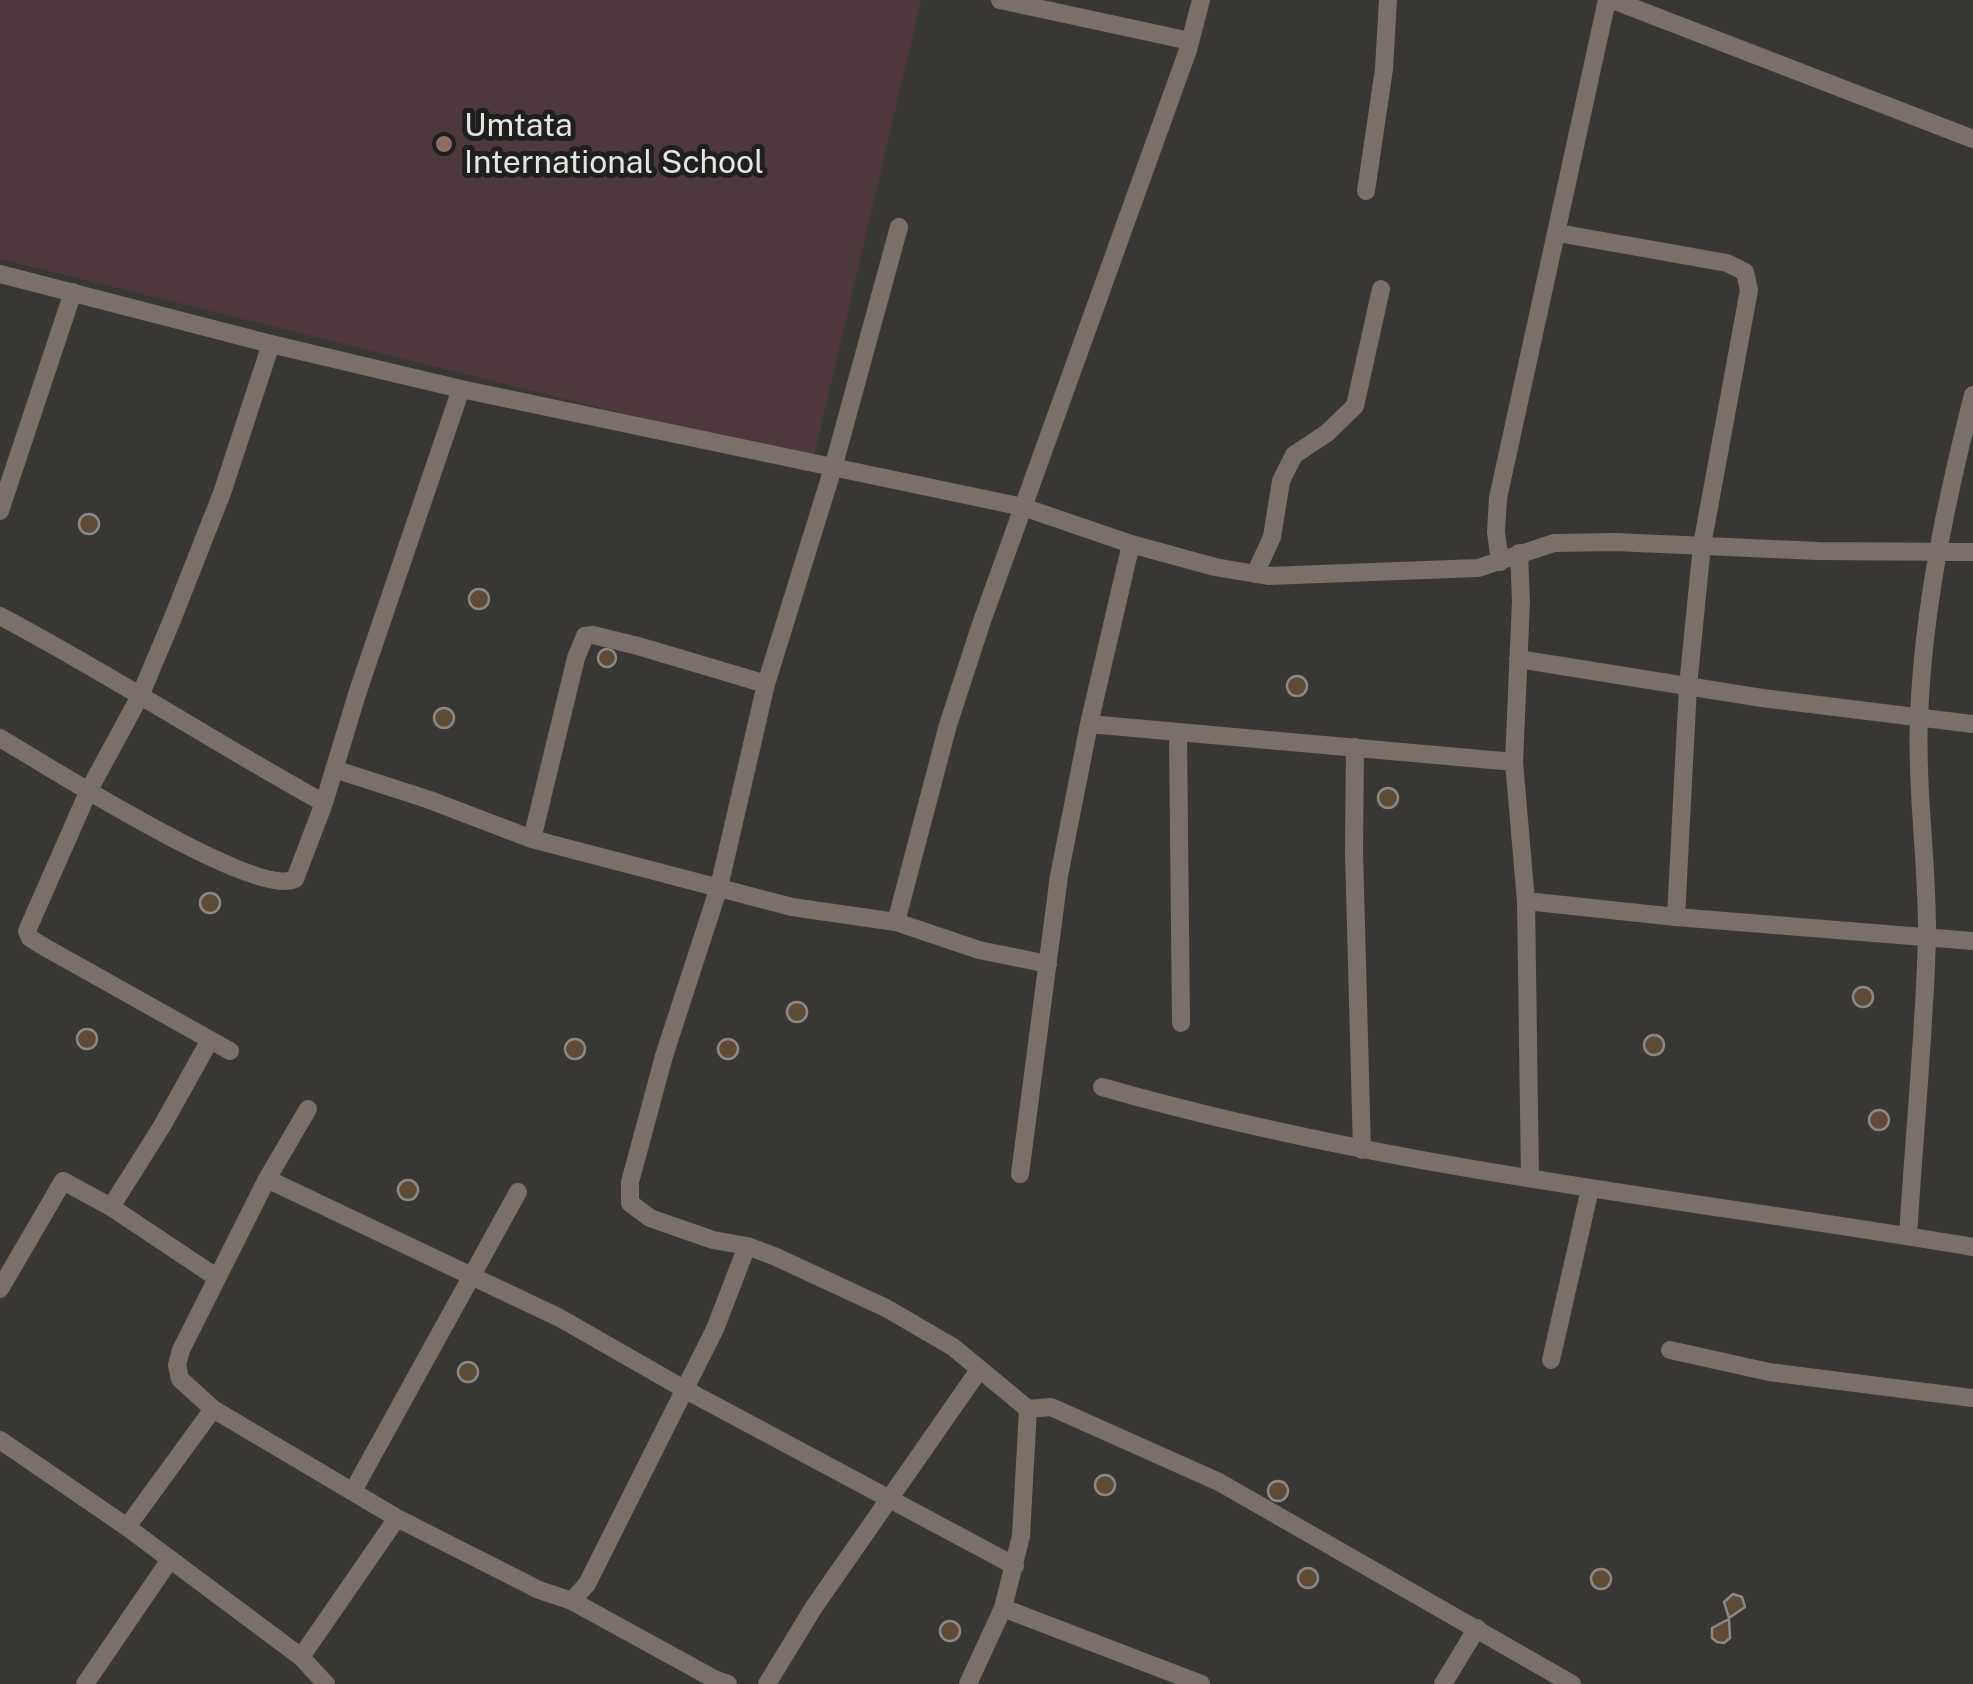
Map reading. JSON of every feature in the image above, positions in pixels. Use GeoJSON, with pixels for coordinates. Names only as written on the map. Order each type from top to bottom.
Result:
{"type":"FeatureCollection","features":[{"type":"Feature","properties":{"kind":"street"},"geometry":{"type":"LineString","coordinates":[[1000,0],[1190,41]]}},
{"type":"Feature","properties":{"kind":"street"},"geometry":{"type":"LineString","coordinates":[[896,922],[948,725],[1190,41],[1201,0]]}},
{"type":"Feature","properties":{"kind":"street"},"geometry":{"type":"LineString","coordinates":[[1366,191],[1384,69],[1388,0]]}},
{"type":"Feature","properties":{"kind":"street"},"geometry":{"type":"LineString","coordinates":[[1500,562],[1496,532],[1498,498],[1610,0],[1973,139]]}},
{"type":"Feature","properties":{"kind":"street"},"geometry":{"type":"LineString","coordinates":[[898,227],[833,468],[766,684],[719,887],[664,1056],[628,1194],[630,1203],[650,1218],[712,1240],[746,1246],[886,1308],[953,1347],[1028,1410],[1051,1407],[1219,1482],[1572,1684]]}},
{"type":"Feature","properties":{"kind":"street"},"geometry":{"type":"LineString","coordinates":[[1558,233],[1728,263],[1745,272],[1749,290],[1702,545],[1688,686],[1676,917]]}},
{"type":"Feature","properties":{"kind":"street"},"geometry":{"type":"LineString","coordinates":[[0,274],[462,389],[1023,507],[1132,544],[1214,567],[1268,576],[1478,568],[1554,544],[1973,552]]}},
{"type":"Feature","properties":{"kind":"street"},"geometry":{"type":"LineString","coordinates":[[1255,574],[1272,537],[1281,481],[1294,454],[1327,433],[1354,406],[1380,289]]}},
{"type":"Feature","properties":{"kind":"street"},"geometry":{"type":"LineString","coordinates":[[0,511],[73,292]]}},
{"type":"Feature","properties":{"kind":"street"},"geometry":{"type":"LineString","coordinates":[[230,1051],[66,960],[28,934],[33,913],[89,790],[140,696],[222,493],[271,344]]}},
{"type":"Feature","properties":{"kind":"street"},"geometry":{"type":"LineString","coordinates":[[0,738],[199,852],[284,883],[294,879],[324,803],[462,389]]}},
{"type":"Feature","properties":{"kind":"street"},"geometry":{"type":"LineString","coordinates":[[1908,1236],[1927,936],[1918,799],[1925,637],[1954,470],[1973,396]]}},
{"type":"Feature","properties":{"kind":"street"},"geometry":{"type":"LineString","coordinates":[[1020,1174],[1062,860],[1089,724],[1132,544]]}},
{"type":"Feature","properties":{"kind":"street"},"geometry":{"type":"LineString","coordinates":[[1520,553],[1514,762],[1526,900],[1530,1178]]}},
{"type":"Feature","properties":{"kind":"street"},"geometry":{"type":"LineString","coordinates":[[0,616],[324,803]]}},
{"type":"Feature","properties":{"kind":"street"},"geometry":{"type":"LineString","coordinates":[[532,839],[584,636],[638,646],[766,684]]}},
{"type":"Feature","properties":{"kind":"street"},"geometry":{"type":"LineString","coordinates":[[1518,660],[1973,724]]}},
{"type":"Feature","properties":{"kind":"street"},"geometry":{"type":"LineString","coordinates":[[1089,724],[1514,762]]}},
{"type":"Feature","properties":{"kind":"street"},"geometry":{"type":"LineString","coordinates":[[1178,734],[1182,1023]]}},
{"type":"Feature","properties":{"kind":"street"},"geometry":{"type":"LineString","coordinates":[[1355,747],[1362,1150]]}},
{"type":"Feature","properties":{"kind":"street"},"geometry":{"type":"LineString","coordinates":[[334,769],[428,799],[532,839],[792,907],[896,922],[979,950],[1048,964]]}},
{"type":"Feature","properties":{"kind":"street"},"geometry":{"type":"LineString","coordinates":[[1526,900],[1676,917],[1973,941]]}},
{"type":"Feature","properties":{"kind":"street"},"geometry":{"type":"LineString","coordinates":[[111,1208],[210,1040]]}},
{"type":"Feature","properties":{"kind":"street"},"geometry":{"type":"LineString","coordinates":[[1102,1087],[1362,1150],[1973,1247]]}},
{"type":"Feature","properties":{"kind":"street"},"geometry":{"type":"LineString","coordinates":[[308,1110],[216,1277],[181,1350],[177,1365],[180,1379],[213,1409],[397,1518],[539,1590],[572,1601],[714,1680],[728,1684]]}},
{"type":"Feature","properties":{"kind":"street"},"geometry":{"type":"LineString","coordinates":[[268,1179],[474,1275],[1015,1566]]}},
{"type":"Feature","properties":{"kind":"street"},"geometry":{"type":"LineString","coordinates":[[0,1289],[63,1182],[111,1208],[216,1277]]}},
{"type":"Feature","properties":{"kind":"street"},"geometry":{"type":"LineString","coordinates":[[1551,1360],[1590,1189]]}},
{"type":"Feature","properties":{"kind":"street"},"geometry":{"type":"LineString","coordinates":[[353,1491],[518,1192]]}},
{"type":"Feature","properties":{"kind":"street"},"geometry":{"type":"LineString","coordinates":[[572,1601],[587,1584],[715,1329],[746,1246]]}},
{"type":"Feature","properties":{"kind":"street"},"geometry":{"type":"LineString","coordinates":[[1670,1350],[1768,1372],[1973,1398]]}},
{"type":"Feature","properties":{"kind":"street"},"geometry":{"type":"LineString","coordinates":[[767,1684],[814,1607],[979,1370]]}},
{"type":"Feature","properties":{"kind":"street"},"geometry":{"type":"LineString","coordinates":[[127,1527],[213,1409]]}},
{"type":"Feature","properties":{"kind":"street"},"geometry":{"type":"LineString","coordinates":[[968,1684],[1002,1608],[1015,1566],[1021,1536],[1028,1410]]}},
{"type":"Feature","properties":{"kind":"street"},"geometry":{"type":"LineString","coordinates":[[0,1440],[127,1527],[302,1657],[326,1684]]}},
{"type":"Feature","properties":{"kind":"street"},"geometry":{"type":"LineString","coordinates":[[302,1657],[397,1518]]}},
{"type":"Feature","properties":{"kind":"street"},"geometry":{"type":"LineString","coordinates":[[85,1684],[169,1561]]}},
{"type":"Feature","properties":{"kind":"street"},"geometry":{"type":"LineString","coordinates":[[1002,1608],[1201,1684]]}},
{"type":"Feature","properties":{"kind":"street"},"geometry":{"type":"LineString","coordinates":[[1444,1684],[1477,1628]]}},
{"type":"Feature","properties":{"kind":"shaded area","name":"Umtata International School"},"geometry":{"type":"Polygon","coordinates":[[[0,0],[921,0],[813,460],[0,259],[0,0]]]}},
{"type":"Feature","properties":{"kind":"building"},"geometry":{"type":"Polygon","coordinates":[[[85,514],[93,514],[99,524],[93,534],[85,534],[79,528],[79,520],[85,514]]]}},
{"type":"Feature","properties":{"kind":"building"},"geometry":{"type":"Polygon","coordinates":[[[475,589],[483,589],[489,599],[483,609],[475,609],[469,603],[469,595],[475,589]]]}},
{"type":"Feature","properties":{"kind":"building"},"geometry":{"type":"Polygon","coordinates":[[[607,649],[616,658],[607,667],[598,658],[607,649]]]}},
{"type":"Feature","properties":{"kind":"building"},"geometry":{"type":"Polygon","coordinates":[[[1293,676],[1301,676],[1307,686],[1301,696],[1293,696],[1287,690],[1287,682],[1293,676]]]}},
{"type":"Feature","properties":{"kind":"building"},"geometry":{"type":"Polygon","coordinates":[[[440,708],[448,708],[454,718],[448,728],[440,728],[434,722],[434,714],[440,708]]]}},
{"type":"Feature","properties":{"kind":"building"},"geometry":{"type":"Polygon","coordinates":[[[1384,788],[1392,788],[1398,798],[1392,808],[1384,808],[1378,802],[1378,794],[1384,788]]]}},
{"type":"Feature","properties":{"kind":"building"},"geometry":{"type":"Polygon","coordinates":[[[206,893],[214,893],[220,903],[214,913],[206,913],[200,907],[200,899],[206,893]]]}},
{"type":"Feature","properties":{"kind":"building"},"geometry":{"type":"Polygon","coordinates":[[[1859,987],[1867,987],[1873,997],[1867,1007],[1859,1007],[1853,1001],[1853,993],[1859,987]]]}},
{"type":"Feature","properties":{"kind":"building"},"geometry":{"type":"Polygon","coordinates":[[[793,1002],[801,1002],[807,1012],[801,1022],[793,1022],[787,1016],[787,1008],[793,1002]]]}},
{"type":"Feature","properties":{"kind":"building"},"geometry":{"type":"Polygon","coordinates":[[[83,1029],[91,1029],[97,1039],[91,1049],[83,1049],[77,1043],[77,1035],[83,1029]]]}},
{"type":"Feature","properties":{"kind":"building"},"geometry":{"type":"Polygon","coordinates":[[[1650,1035],[1658,1035],[1664,1045],[1658,1055],[1650,1055],[1644,1049],[1644,1041],[1650,1035]]]}},
{"type":"Feature","properties":{"kind":"building"},"geometry":{"type":"Polygon","coordinates":[[[571,1039],[579,1039],[585,1049],[579,1059],[571,1059],[565,1053],[565,1045],[571,1039]]]}},
{"type":"Feature","properties":{"kind":"building"},"geometry":{"type":"Polygon","coordinates":[[[724,1039],[732,1039],[738,1049],[732,1059],[724,1059],[718,1053],[718,1045],[724,1039]]]}},
{"type":"Feature","properties":{"kind":"building"},"geometry":{"type":"Polygon","coordinates":[[[1875,1110],[1883,1110],[1889,1120],[1883,1130],[1875,1130],[1869,1124],[1869,1116],[1875,1110]]]}},
{"type":"Feature","properties":{"kind":"building"},"geometry":{"type":"Polygon","coordinates":[[[404,1180],[412,1180],[418,1190],[412,1200],[404,1200],[398,1194],[398,1186],[404,1180]]]}},
{"type":"Feature","properties":{"kind":"building"},"geometry":{"type":"Polygon","coordinates":[[[464,1362],[472,1362],[478,1372],[472,1382],[464,1382],[458,1376],[458,1368],[464,1362]]]}},
{"type":"Feature","properties":{"kind":"building"},"geometry":{"type":"Polygon","coordinates":[[[1101,1475],[1109,1475],[1115,1485],[1109,1495],[1101,1495],[1095,1489],[1095,1481],[1101,1475]]]}},
{"type":"Feature","properties":{"kind":"building"},"geometry":{"type":"Polygon","coordinates":[[[1278,1481],[1288,1491],[1278,1501],[1268,1491],[1278,1481]]]}},
{"type":"Feature","properties":{"kind":"building"},"geometry":{"type":"Polygon","coordinates":[[[1304,1568],[1312,1568],[1318,1578],[1312,1588],[1304,1588],[1298,1582],[1298,1574],[1304,1568]]]}},
{"type":"Feature","properties":{"kind":"building"},"geometry":{"type":"Polygon","coordinates":[[[1597,1569],[1605,1569],[1611,1579],[1605,1589],[1597,1589],[1591,1583],[1591,1575],[1597,1569]]]}},
{"type":"Feature","properties":{"kind":"building"},"geometry":{"type":"Polygon","coordinates":[[[1733,1594],[1742,1597],[1745,1607],[1729,1618],[1724,1602],[1733,1594]]]}},
{"type":"Feature","properties":{"kind":"building"},"geometry":{"type":"Polygon","coordinates":[[[1729,1619],[1730,1638],[1724,1643],[1717,1642],[1712,1638],[1712,1628],[1729,1619]]]}},
{"type":"Feature","properties":{"kind":"building"},"geometry":{"type":"Polygon","coordinates":[[[946,1621],[954,1621],[960,1631],[954,1641],[946,1641],[940,1635],[940,1627],[946,1621]]]}},
{"type":"Feature","properties":{"kind":"place","name":"Umtata International School"},"geometry":{"type":"Point","coordinates":[444,144]}}]}
